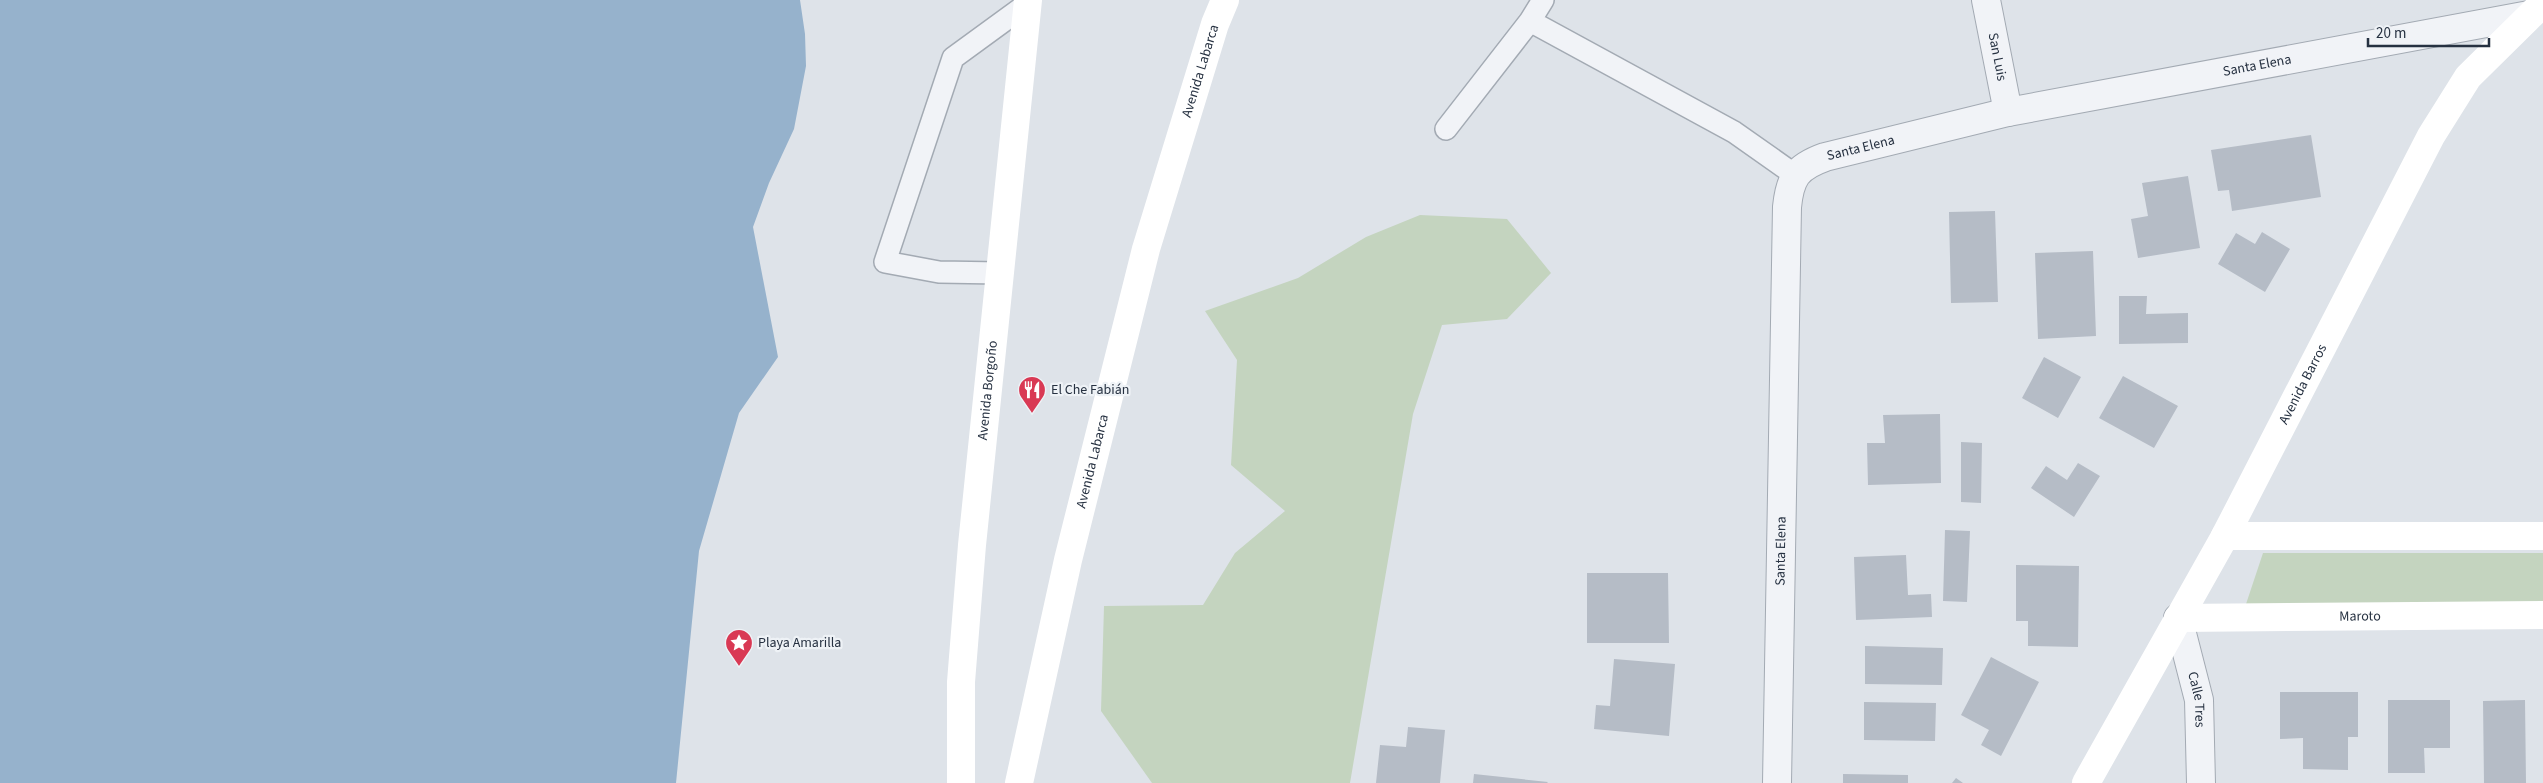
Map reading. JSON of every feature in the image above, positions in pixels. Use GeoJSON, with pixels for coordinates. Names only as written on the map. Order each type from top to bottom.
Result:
{"type":"FeatureCollection","features":[{"type":"Feature","properties":{"kind":"street","name":"Avenida Labarca"},"geometry":{"type":"LineString","coordinates":[[1019,783],[1068,560],[1146,249],[1215,24],[1225,0]]}},
{"type":"Feature","properties":{"kind":"street","name":"San Luis"},"geometry":{"type":"LineString","coordinates":[[1986,0],[2008,112]]}},
{"type":"Feature","properties":{"kind":"street","name":"Avenida Borgoño"},"geometry":{"type":"LineString","coordinates":[[961,783],[961,682],[972,545],[1028,2]]}},
{"type":"Feature","properties":{"kind":"street","name":"Santa Elena"},"geometry":{"type":"LineString","coordinates":[[1777,783],[1787,207],[1789,190],[1795,175],[1807,164],[1825,157],[2008,112],[2536,9]]}},
{"type":"Feature","properties":{"kind":"street","name":"Avenida Barros"},"geometry":{"type":"LineString","coordinates":[[2086,783],[2225,536],[2431,136],[2468,77],[2536,9]]}},
{"type":"Feature","properties":{"kind":"street"},"geometry":{"type":"LineString","coordinates":[[2225,536],[2543,536]]}},
{"type":"Feature","properties":{"kind":"street","name":"Maroto"},"geometry":{"type":"LineString","coordinates":[[2178,618],[2543,615]]}},
{"type":"Feature","properties":{"kind":"street","name":"Calle Tres"},"geometry":{"type":"LineString","coordinates":[[2178,618],[2199,700],[2201,783]]}},
{"type":"Feature","properties":{"kind":"lane"},"geometry":{"type":"LineString","coordinates":[[1446,129],[1530,21],[1543,0]]}},
{"type":"Feature","properties":{"kind":"lane"},"geometry":{"type":"LineString","coordinates":[[1000,273],[939,272],[885,262],[953,58],[1028,2]]}},
{"type":"Feature","properties":{"kind":"lane"},"geometry":{"type":"LineString","coordinates":[[1530,21],[1734,132],[1795,175]]}},
{"type":"Feature","properties":{"kind":"green space"},"geometry":{"type":"Polygon","coordinates":[[[1420,215],[1507,219],[1551,273],[1507,319],[1442,325],[1413,414],[1350,783],[1152,783],[1101,711],[1104,606],[1203,605],[1235,553],[1285,511],[1231,465],[1237,360],[1205,311],[1298,278],[1366,237],[1420,215]]]}},
{"type":"Feature","properties":{"kind":"green space"},"geometry":{"type":"Polygon","coordinates":[[[2263,553],[2543,553],[2543,603],[2245,607],[2263,553]]]}},
{"type":"Feature","properties":{"kind":"water"},"geometry":{"type":"Polygon","coordinates":[[[0,0],[800,0],[805,34],[806,66],[794,129],[769,183],[753,227],[778,357],[739,413],[699,551],[676,783],[0,783],[0,0]]]}},
{"type":"Feature","properties":{"kind":"building"},"geometry":{"type":"Polygon","coordinates":[[[2311,135],[2321,197],[2232,211],[2229,190],[2218,191],[2211,150],[2311,135]]]}},
{"type":"Feature","properties":{"kind":"building"},"geometry":{"type":"Polygon","coordinates":[[[2188,176],[2200,248],[2138,258],[2131,219],[2148,216],[2142,183],[2188,176]]]}},
{"type":"Feature","properties":{"kind":"building"},"geometry":{"type":"Polygon","coordinates":[[[1995,211],[1998,302],[1951,303],[1949,212],[1995,211]]]}},
{"type":"Feature","properties":{"kind":"building"},"geometry":{"type":"Polygon","coordinates":[[[2262,232],[2290,249],[2265,292],[2218,264],[2236,233],[2255,244],[2262,232]]]}},
{"type":"Feature","properties":{"kind":"building"},"geometry":{"type":"Polygon","coordinates":[[[2093,251],[2096,336],[2038,339],[2035,253],[2093,251]]]}},
{"type":"Feature","properties":{"kind":"building"},"geometry":{"type":"Polygon","coordinates":[[[2119,296],[2147,296],[2146,314],[2188,313],[2188,343],[2119,344],[2119,296]]]}},
{"type":"Feature","properties":{"kind":"building"},"geometry":{"type":"Polygon","coordinates":[[[2044,357],[2081,377],[2058,418],[2022,398],[2044,357]]]}},
{"type":"Feature","properties":{"kind":"building"},"geometry":{"type":"Polygon","coordinates":[[[2123,376],[2178,406],[2154,448],[2099,418],[2123,376]]]}},
{"type":"Feature","properties":{"kind":"building"},"geometry":{"type":"Polygon","coordinates":[[[1940,414],[1941,483],[1868,485],[1867,443],[1885,443],[1883,415],[1940,414]]]}},
{"type":"Feature","properties":{"kind":"building"},"geometry":{"type":"Polygon","coordinates":[[[1961,442],[1982,443],[1981,503],[1961,502],[1961,442]]]}},
{"type":"Feature","properties":{"kind":"building"},"geometry":{"type":"Polygon","coordinates":[[[2078,463],[2100,476],[2074,517],[2031,488],[2046,466],[2067,480],[2078,463]]]}},
{"type":"Feature","properties":{"kind":"building"},"geometry":{"type":"Polygon","coordinates":[[[1945,530],[1970,531],[1967,602],[1943,601],[1945,530]]]}},
{"type":"Feature","properties":{"kind":"building"},"geometry":{"type":"Polygon","coordinates":[[[1906,555],[1908,595],[1931,594],[1932,617],[1856,620],[1854,557],[1906,555]]]}},
{"type":"Feature","properties":{"kind":"building"},"geometry":{"type":"Polygon","coordinates":[[[2016,565],[2079,566],[2078,647],[2028,646],[2028,621],[2016,621],[2016,565]]]}},
{"type":"Feature","properties":{"kind":"building"},"geometry":{"type":"Polygon","coordinates":[[[1587,573],[1668,573],[1669,643],[1587,643],[1587,573]]]}},
{"type":"Feature","properties":{"kind":"building"},"geometry":{"type":"Polygon","coordinates":[[[1865,646],[1943,648],[1942,685],[1865,684],[1865,646]]]}},
{"type":"Feature","properties":{"kind":"building"},"geometry":{"type":"Polygon","coordinates":[[[1991,657],[2039,682],[2001,756],[1981,745],[1989,730],[1961,715],[1991,657]]]}},
{"type":"Feature","properties":{"kind":"building"},"geometry":{"type":"Polygon","coordinates":[[[1614,659],[1675,664],[1669,736],[1594,729],[1596,705],[1610,706],[1614,659]]]}},
{"type":"Feature","properties":{"kind":"building"},"geometry":{"type":"Polygon","coordinates":[[[2280,692],[2358,692],[2358,737],[2348,737],[2348,770],[2303,769],[2303,738],[2280,739],[2280,692]]]}},
{"type":"Feature","properties":{"kind":"building"},"geometry":{"type":"Polygon","coordinates":[[[2388,700],[2450,700],[2450,748],[2424,748],[2425,773],[2388,773],[2388,700]]]}},
{"type":"Feature","properties":{"kind":"building"},"geometry":{"type":"Polygon","coordinates":[[[2525,700],[2526,783],[2484,783],[2483,701],[2525,700]]]}},
{"type":"Feature","properties":{"kind":"building"},"geometry":{"type":"Polygon","coordinates":[[[1864,702],[1936,703],[1935,741],[1864,740],[1864,702]]]}},
{"type":"Feature","properties":{"kind":"building"},"geometry":{"type":"Polygon","coordinates":[[[1408,727],[1445,730],[1440,783],[1376,783],[1380,745],[1406,747],[1408,727]]]}},
{"type":"Feature","properties":{"kind":"building"},"geometry":{"type":"Polygon","coordinates":[[[1474,774],[1548,782],[1473,783],[1474,774]]]}},
{"type":"Feature","properties":{"kind":"building"},"geometry":{"type":"Polygon","coordinates":[[[1843,774],[1908,775],[1908,783],[1843,783],[1843,774]]]}},
{"type":"Feature","properties":{"kind":"building"},"geometry":{"type":"Polygon","coordinates":[[[1956,778],[1963,783],[1952,783],[1956,778]]]}},
{"type":"Feature","properties":{"kind":"place","name":"El Che Fabián"},"geometry":{"type":"Point","coordinates":[1032,414]}},
{"type":"Feature","properties":{"kind":"place","name":"Playa Amarilla"},"geometry":{"type":"Point","coordinates":[739,667]}}]}
